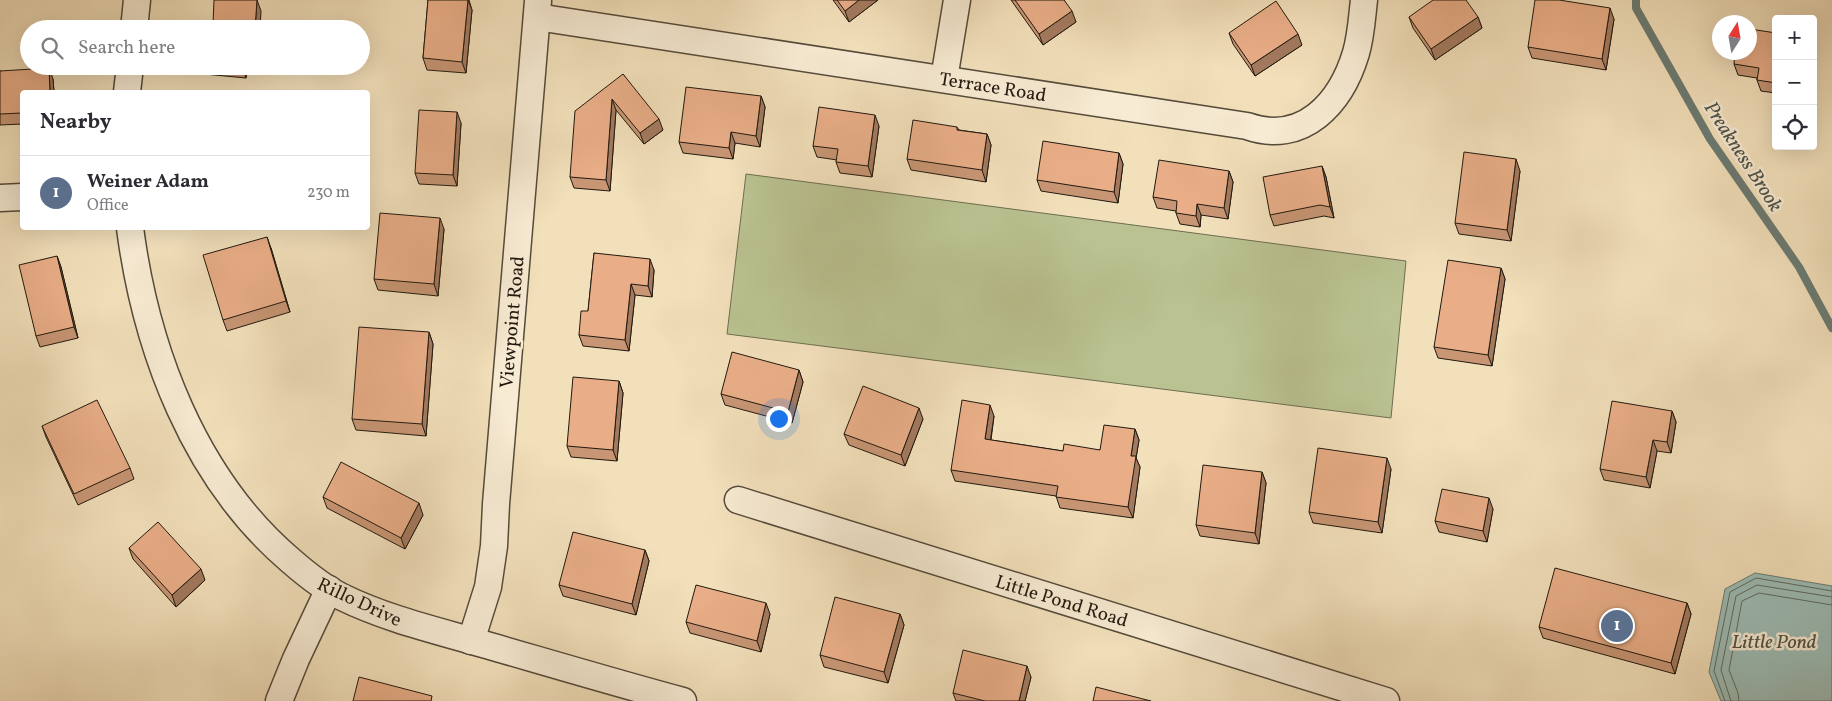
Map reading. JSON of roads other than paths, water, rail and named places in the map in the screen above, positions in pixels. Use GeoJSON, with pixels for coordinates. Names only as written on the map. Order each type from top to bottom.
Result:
{"type":"FeatureCollection","features":[{"type":"Feature","properties":{"kind":"street"},"geometry":{"type":"LineString","coordinates":[[135,20],[138,0]]}},
{"type":"Feature","properties":{"kind":"street"},"geometry":{"type":"LineString","coordinates":[[944,79],[957,0]]}},
{"type":"Feature","properties":{"kind":"street","name":"Terrace Road"},"geometry":{"type":"LineString","coordinates":[[538,8],[944,79],[1280,132],[1300,126],[1319,115],[1335,98],[1348,76],[1357,51],[1364,0]]}},
{"type":"Feature","properties":{"kind":"street","name":"Viewpoint Road"},"geometry":{"type":"LineString","coordinates":[[472,641],[488,587],[494,546],[538,8]]}},
{"type":"Feature","properties":{"kind":"street"},"geometry":{"type":"LineString","coordinates":[[127,90],[129,75]]}},
{"type":"Feature","properties":{"kind":"street"},"geometry":{"type":"LineString","coordinates":[[0,198],[20,197]]}},
{"type":"Feature","properties":{"kind":"street","name":"Rillo Drive"},"geometry":{"type":"LineString","coordinates":[[130,230],[142,299],[167,377],[192,436],[232,499],[267,541],[309,577],[341,596],[409,624],[683,701]]}},
{"type":"Feature","properties":{"kind":"street","name":"Little Pond Road"},"geometry":{"type":"LineString","coordinates":[[738,500],[1386,701]]}},
{"type":"Feature","properties":{"kind":"street"},"geometry":{"type":"LineString","coordinates":[[279,701],[296,659],[329,589]]}},
{"type":"Feature","properties":{"kind":"water","name":"Little Pond"},"geometry":{"type":"Polygon","coordinates":[[[1755,573],[1832,586],[1832,701],[1721,701],[1709,672],[1725,589],[1755,573]]]}},
{"type":"Feature","properties":{"kind":"waterway","name":"Preakness Brook"},"geometry":{"type":"LineString","coordinates":[[1636,0],[1636,8],[1710,139],[1799,267],[1832,328]]}},
{"type":"Feature","properties":{"kind":"place","name":"Weiner Adam"},"geometry":{"type":"Point","coordinates":[1617,626]}}]}
